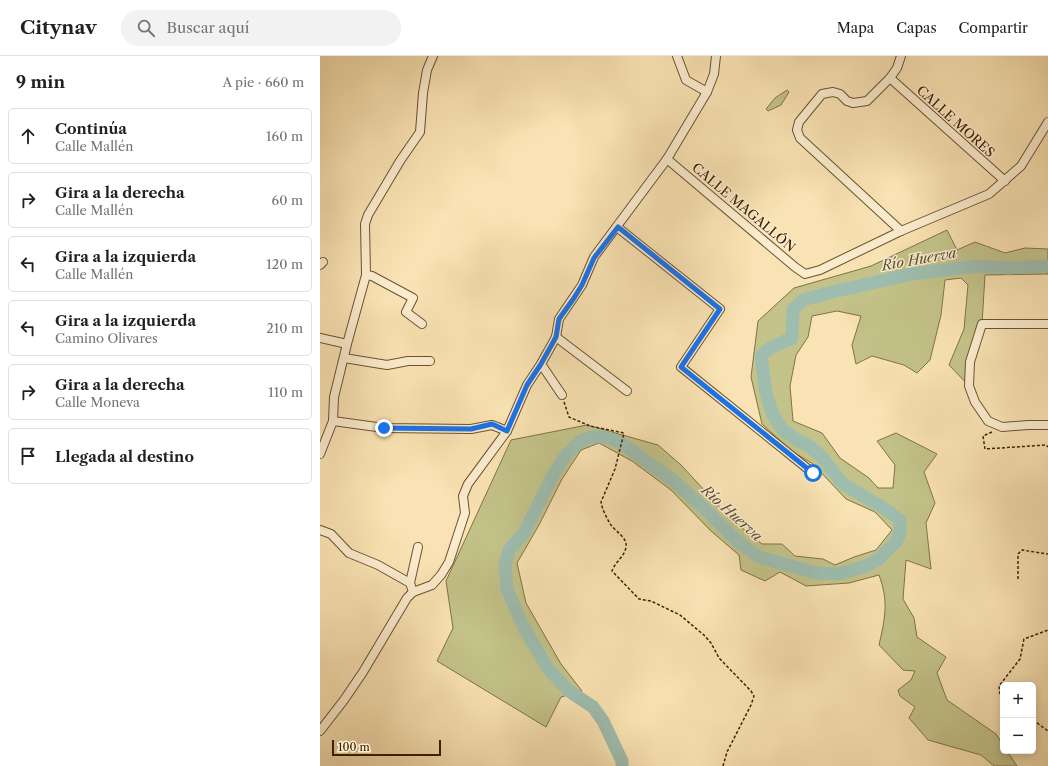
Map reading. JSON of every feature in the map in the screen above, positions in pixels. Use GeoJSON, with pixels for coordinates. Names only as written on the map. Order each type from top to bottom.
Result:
{"type":"FeatureCollection","features":[{"type":"Feature","properties":{"kind":"street"},"geometry":{"type":"LineString","coordinates":[[320,454],[333,421],[334,396],[366,275],[365,224],[368,216],[400,161],[420,132],[423,92],[427,70],[433,56]]}},
{"type":"Feature","properties":{"kind":"street"},"geometry":{"type":"LineString","coordinates":[[678,56],[686,80],[707,92]]}},
{"type":"Feature","properties":{"kind":"street"},"geometry":{"type":"LineString","coordinates":[[320,731],[344,700],[407,598],[414,592],[432,584],[441,575],[449,562],[465,513],[463,496],[468,484],[507,431],[527,385],[556,337],[559,319],[582,285],[594,258],[667,158],[707,92],[714,74],[716,56]]}},
{"type":"Feature","properties":{"kind":"street"},"geometry":{"type":"LineString","coordinates":[[901,56],[897,68],[890,78],[867,101],[853,103],[847,101],[840,94],[833,92],[822,94],[799,122],[797,130],[800,138],[901,231],[989,194],[1021,166],[1048,122]]}},
{"type":"Feature","properties":{"kind":"street","name":"CALLE MORES"},"geometry":{"type":"LineString","coordinates":[[890,78],[1005,181]]}},
{"type":"Feature","properties":{"kind":"street","name":"CALLE MAGALLÓN"},"geometry":{"type":"LineString","coordinates":[[667,158],[805,274],[820,270],[901,231]]}},
{"type":"Feature","properties":{"kind":"street"},"geometry":{"type":"LineString","coordinates":[[618,227],[720,309],[681,367],[813,473]]}},
{"type":"Feature","properties":{"kind":"street"},"geometry":{"type":"LineString","coordinates":[[366,275],[372,276],[413,298],[406,312],[422,324]]}},
{"type":"Feature","properties":{"kind":"street"},"geometry":{"type":"LineString","coordinates":[[1048,324],[982,324],[970,362],[969,386],[975,402],[988,421],[1002,427],[1028,425],[1048,426]]}},
{"type":"Feature","properties":{"kind":"street"},"geometry":{"type":"LineString","coordinates":[[556,337],[627,391]]}},
{"type":"Feature","properties":{"kind":"street"},"geometry":{"type":"LineString","coordinates":[[320,338],[347,344]]}},
{"type":"Feature","properties":{"kind":"street"},"geometry":{"type":"LineString","coordinates":[[344,358],[387,365],[408,361],[430,361]]}},
{"type":"Feature","properties":{"kind":"street"},"geometry":{"type":"LineString","coordinates":[[541,364],[562,395]]}},
{"type":"Feature","properties":{"kind":"street"},"geometry":{"type":"LineString","coordinates":[[333,421],[392,428],[471,429],[492,424],[507,431]]}},
{"type":"Feature","properties":{"kind":"street"},"geometry":{"type":"LineString","coordinates":[[320,530],[331,534],[349,553],[378,565],[410,583]]}},
{"type":"Feature","properties":{"kind":"street"},"geometry":{"type":"LineString","coordinates":[[414,592],[410,583],[418,547]]}},
{"type":"Feature","properties":{"kind":"path"},"geometry":{"type":"LineString","coordinates":[[562,395],[568,417],[590,426],[624,433],[615,469],[601,502],[610,524],[627,543],[626,549],[612,571],[639,599],[655,603],[680,615],[705,636],[711,643],[718,658],[751,691],[754,696],[751,705],[727,752],[723,766]]}},
{"type":"Feature","properties":{"kind":"path"},"geometry":{"type":"LineString","coordinates":[[1002,427],[983,436],[985,448],[1046,445],[1048,447]]}},
{"type":"Feature","properties":{"kind":"path"},"geometry":{"type":"LineString","coordinates":[[1018,579],[1018,554],[1022,550],[1048,554]]}},
{"type":"Feature","properties":{"kind":"path"},"geometry":{"type":"LineString","coordinates":[[1002,682],[1020,659],[1024,639],[1048,630]]}},
{"type":"Feature","properties":{"kind":"path"},"geometry":{"type":"LineString","coordinates":[[1000,685],[1000,696]]}},
{"type":"Feature","properties":{"kind":"path"},"geometry":{"type":"LineString","coordinates":[[1036,722],[1048,731]]}},
{"type":"Feature","properties":{"kind":"shaded area"},"geometry":{"type":"Polygon","coordinates":[[[787,90],[789,92],[781,105],[768,111],[766,109],[775,98],[787,90]]]}},
{"type":"Feature","properties":{"kind":"shaded area"},"geometry":{"type":"Polygon","coordinates":[[[947,230],[957,250],[975,242],[1005,253],[1025,248],[1048,249],[1048,274],[985,275],[982,324],[969,386],[949,365],[964,329],[968,285],[961,278],[945,280],[941,315],[930,360],[917,373],[904,365],[872,356],[856,364],[852,345],[861,316],[837,311],[812,316],[808,337],[796,355],[790,386],[793,421],[822,433],[840,458],[869,478],[878,488],[893,488],[895,465],[877,441],[896,433],[937,454],[924,472],[935,503],[926,523],[931,569],[906,560],[903,599],[914,618],[917,637],[946,657],[937,673],[947,700],[996,734],[1000,740],[1000,754],[1009,754],[1017,766],[994,766],[981,755],[928,740],[909,718],[915,707],[900,696],[898,690],[911,680],[915,671],[903,670],[879,645],[883,626],[885,602],[879,575],[849,583],[806,586],[780,572],[765,581],[741,570],[739,555],[711,531],[671,490],[632,461],[599,443],[581,450],[562,479],[539,525],[517,563],[526,603],[561,664],[582,691],[561,697],[546,727],[437,661],[453,628],[446,581],[511,440],[587,425],[658,445],[681,465],[731,519],[762,544],[782,544],[795,556],[823,559],[835,565],[876,550],[892,530],[875,512],[846,499],[813,464],[793,452],[762,424],[751,377],[758,321],[794,288],[871,266],[947,230]]]}},
{"type":"Feature","properties":{"kind":"waterway","name":"Río Huerva"},"geometry":{"type":"LineString","coordinates":[[622,766],[622,761],[603,721],[593,707],[569,691],[549,670],[524,628],[507,589],[505,565],[509,550],[524,533],[554,473],[567,454],[579,442],[593,436],[609,438],[621,443],[674,481],[738,542],[759,557],[816,573],[839,574],[866,566],[879,559],[896,542],[900,533],[900,520],[882,507],[843,484],[822,457],[809,446],[797,440],[782,429],[772,413],[766,393],[761,356],[770,348],[792,338],[793,310],[803,300],[912,274],[976,266],[1009,268],[1048,266]]}},
{"type":"Feature","properties":{"kind":"route"},"geometry":{"type":"LineString","coordinates":[[384,428],[471,429],[492,424],[507,431],[527,385],[556,337],[559,319],[582,285],[594,258],[618,227],[720,309],[681,367],[813,473]]}}]}
